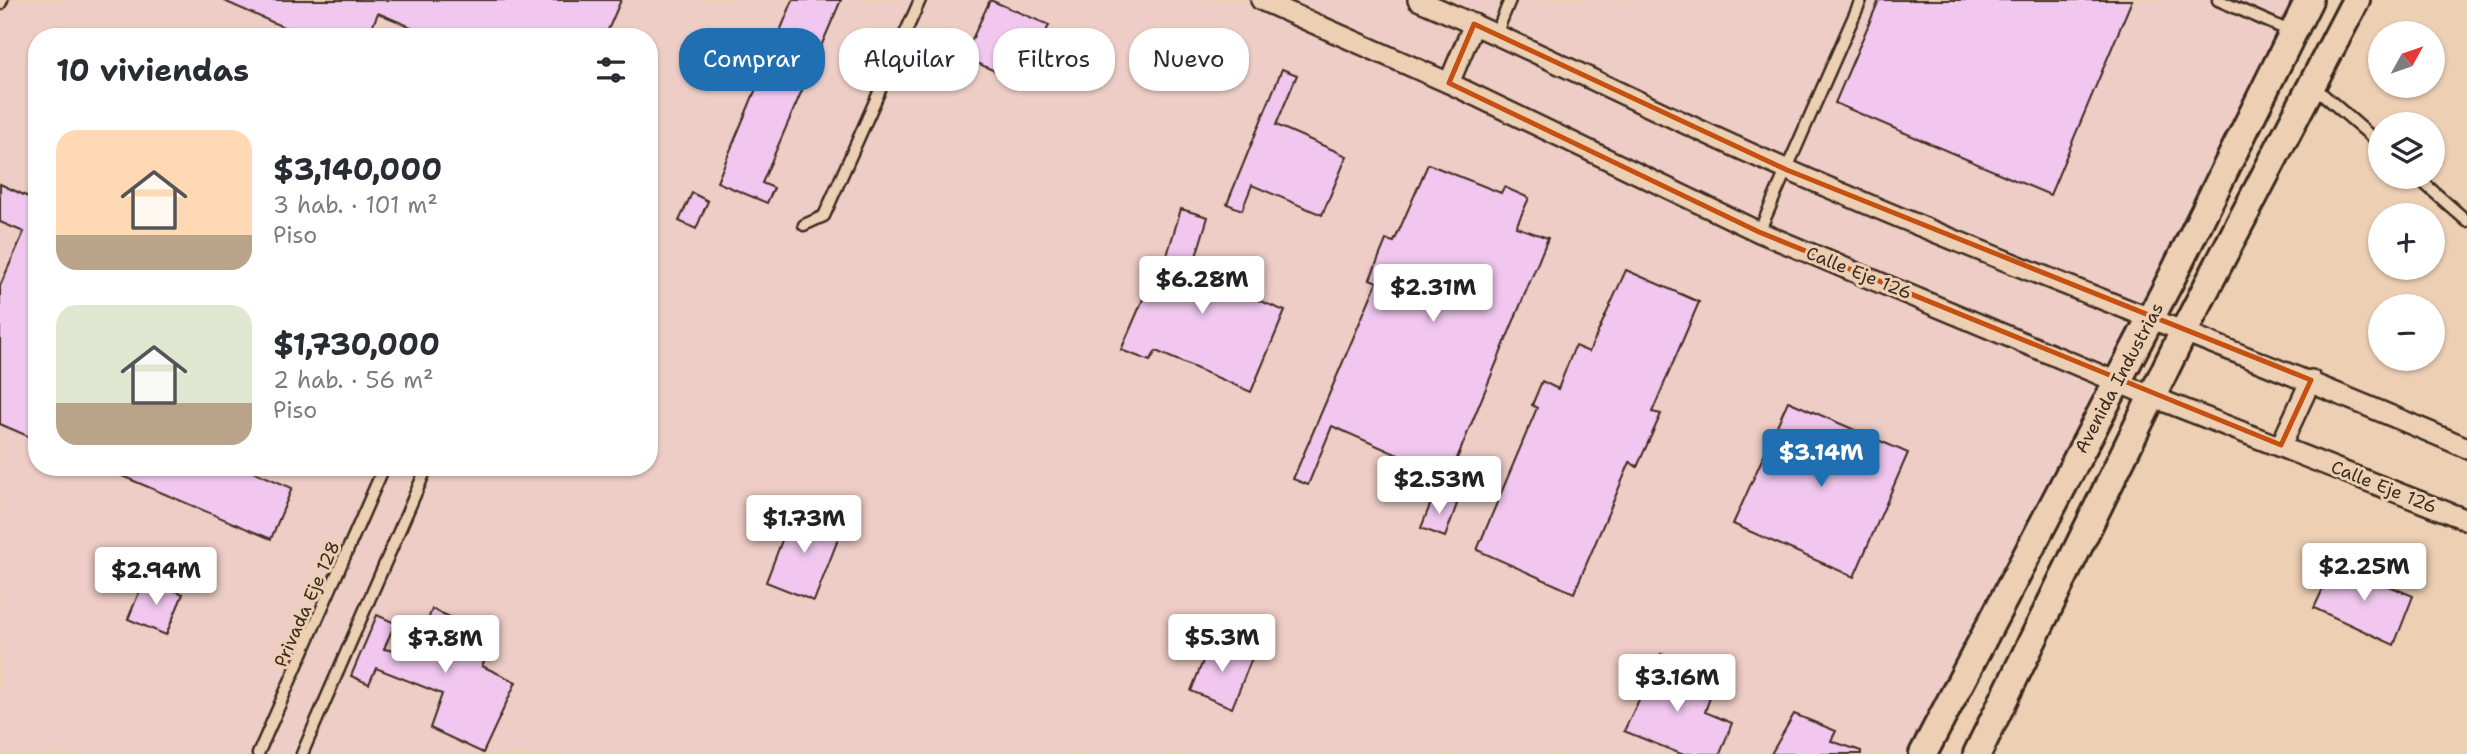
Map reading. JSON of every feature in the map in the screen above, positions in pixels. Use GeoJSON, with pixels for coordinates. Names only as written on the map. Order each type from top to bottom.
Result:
{"type":"FeatureCollection","features":[{"type":"Feature","properties":{"kind":"main road","name":"Avenida Industrias"},"geometry":{"type":"LineString","coordinates":[[1923,754],[2150,319],[2309,0]]}},
{"type":"Feature","properties":{"kind":"main road","name":"Avenida Industrias"},"geometry":{"type":"LineString","coordinates":[[1977,754],[2185,331],[2356,0]]}},
{"type":"Feature","properties":{"kind":"street","name":"Calle Eje 126"},"geometry":{"type":"LineString","coordinates":[[1261,0],[1450,83],[1759,232],[2118,380],[2153,397],[2467,520]]}},
{"type":"Feature","properties":{"kind":"street"},"geometry":{"type":"LineString","coordinates":[[1418,0],[1787,170],[2150,319],[2311,380],[2467,448]]}},
{"type":"Feature","properties":{"kind":"street"},"geometry":{"type":"LineString","coordinates":[[1450,83],[1474,24]]}},
{"type":"Feature","properties":{"kind":"street"},"geometry":{"type":"LineString","coordinates":[[2281,445],[2311,380]]}},
{"type":"Feature","properties":{"kind":"lane"},"geometry":{"type":"LineString","coordinates":[[804,225],[824,216],[920,0]]}},
{"type":"Feature","properties":{"kind":"lane"},"geometry":{"type":"LineString","coordinates":[[1496,34],[1510,0]]}},
{"type":"Feature","properties":{"kind":"lane"},"geometry":{"type":"LineString","coordinates":[[1759,232],[1861,0]]}},
{"type":"Feature","properties":{"kind":"lane"},"geometry":{"type":"LineString","coordinates":[[2218,0],[2292,33]]}},
{"type":"Feature","properties":{"kind":"lane"},"geometry":{"type":"LineString","coordinates":[[2312,84],[2368,133]]}},
{"type":"Feature","properties":{"kind":"lane"},"geometry":{"type":"LineString","coordinates":[[2431,189],[2467,221]]}},
{"type":"Feature","properties":{"kind":"lane","name":"Privada Eje 128"},"geometry":{"type":"LineString","coordinates":[[258,754],[380,476]]}},
{"type":"Feature","properties":{"kind":"lane"},"geometry":{"type":"LineString","coordinates":[[302,754],[423,476]]}},
{"type":"Feature","properties":{"kind":"highlighted area"},"geometry":{"type":"Polygon","coordinates":[[[1474,24],[1787,170],[2311,380],[2281,445],[1759,232],[1449,83],[1474,24]]]}},
{"type":"Feature","properties":{"kind":"shaded area"},"geometry":{"type":"Polygon","coordinates":[[[0,0],[2305,0],[1918,754],[0,754],[0,0]]]}},
{"type":"Feature","properties":{"kind":"building"},"geometry":{"type":"Polygon","coordinates":[[[222,0],[621,0],[609,28],[414,28],[378,13],[372,28],[286,28],[222,0]]]}},
{"type":"Feature","properties":{"kind":"building"},"geometry":{"type":"Polygon","coordinates":[[[793,0],[841,0],[825,37],[825,28],[781,28],[793,0]]]}},
{"type":"Feature","properties":{"kind":"building"},"geometry":{"type":"Polygon","coordinates":[[[990,0],[1049,25],[1048,28],[993,28],[993,70],[979,64],[977,28],[990,0]]]}},
{"type":"Feature","properties":{"kind":"building"},"geometry":{"type":"Polygon","coordinates":[[[1879,0],[2132,0],[2050,195],[1835,103],[1879,0]]]}},
{"type":"Feature","properties":{"kind":"building"},"geometry":{"type":"Polygon","coordinates":[[[1282,69],[1297,75],[1276,125],[1347,156],[1322,215],[1252,185],[1242,210],[1227,204],[1282,69]]]}},
{"type":"Feature","properties":{"kind":"building"},"geometry":{"type":"Polygon","coordinates":[[[755,91],[802,91],[762,183],[774,188],[767,203],[717,182],[755,91]]]}},
{"type":"Feature","properties":{"kind":"building"},"geometry":{"type":"Polygon","coordinates":[[[1428,164],[1501,193],[1504,187],[1529,198],[1516,227],[1548,238],[1451,473],[1430,469],[1332,426],[1308,485],[1293,479],[1377,282],[1370,279],[1386,240],[1394,242],[1428,164]]]}},
{"type":"Feature","properties":{"kind":"building"},"geometry":{"type":"Polygon","coordinates":[[[0,184],[28,197],[28,436],[0,424],[0,286],[24,232],[0,222],[0,184]]]}},
{"type":"Feature","properties":{"kind":"building"},"geometry":{"type":"Polygon","coordinates":[[[692,193],[708,201],[696,229],[679,221],[692,193]]]}},
{"type":"Feature","properties":{"kind":"building"},"geometry":{"type":"Polygon","coordinates":[[[1181,209],[1208,217],[1191,273],[1223,285],[1228,271],[1241,277],[1235,291],[1285,311],[1251,392],[1156,351],[1150,361],[1121,350],[1160,260],[1165,262],[1181,209]]]}},
{"type":"Feature","properties":{"kind":"building"},"geometry":{"type":"Polygon","coordinates":[[[1626,270],[1699,302],[1652,412],[1661,414],[1637,467],[1630,462],[1574,593],[1477,550],[1537,408],[1532,405],[1542,381],[1558,389],[1575,346],[1589,352],[1626,270]]]}},
{"type":"Feature","properties":{"kind":"building"},"geometry":{"type":"Polygon","coordinates":[[[1788,401],[1908,453],[1854,577],[1733,524],[1788,401]]]}},
{"type":"Feature","properties":{"kind":"building"},"geometry":{"type":"Polygon","coordinates":[[[122,476],[264,476],[292,488],[271,539],[122,476]]]}},
{"type":"Feature","properties":{"kind":"building"},"geometry":{"type":"Polygon","coordinates":[[[1434,495],[1457,504],[1445,537],[1421,528],[1434,495]]]}},
{"type":"Feature","properties":{"kind":"building"},"geometry":{"type":"Polygon","coordinates":[[[794,509],[842,529],[814,601],[766,582],[794,509]]]}},
{"type":"Feature","properties":{"kind":"building"},"geometry":{"type":"Polygon","coordinates":[[[2335,563],[2413,596],[2394,645],[2314,608],[2335,563]]]}},
{"type":"Feature","properties":{"kind":"building"},"geometry":{"type":"Polygon","coordinates":[[[145,578],[183,594],[166,635],[128,619],[145,578]]]}},
{"type":"Feature","properties":{"kind":"building"},"geometry":{"type":"Polygon","coordinates":[[[432,609],[495,637],[482,666],[516,682],[483,753],[430,728],[442,694],[376,668],[369,684],[351,676],[377,615],[395,623],[384,649],[415,655],[432,609]]]}},
{"type":"Feature","properties":{"kind":"building"},"geometry":{"type":"Polygon","coordinates":[[[1211,641],[1252,658],[1232,708],[1191,691],[1211,641]]]}},
{"type":"Feature","properties":{"kind":"building"},"geometry":{"type":"Polygon","coordinates":[[[1661,654],[1685,667],[1680,683],[1710,697],[1705,712],[1732,723],[1720,754],[1681,754],[1624,731],[1661,654]]]}},
{"type":"Feature","properties":{"kind":"building"},"geometry":{"type":"Polygon","coordinates":[[[1794,714],[1836,731],[1831,741],[1861,751],[1861,754],[1771,754],[1794,714]]]}}]}
